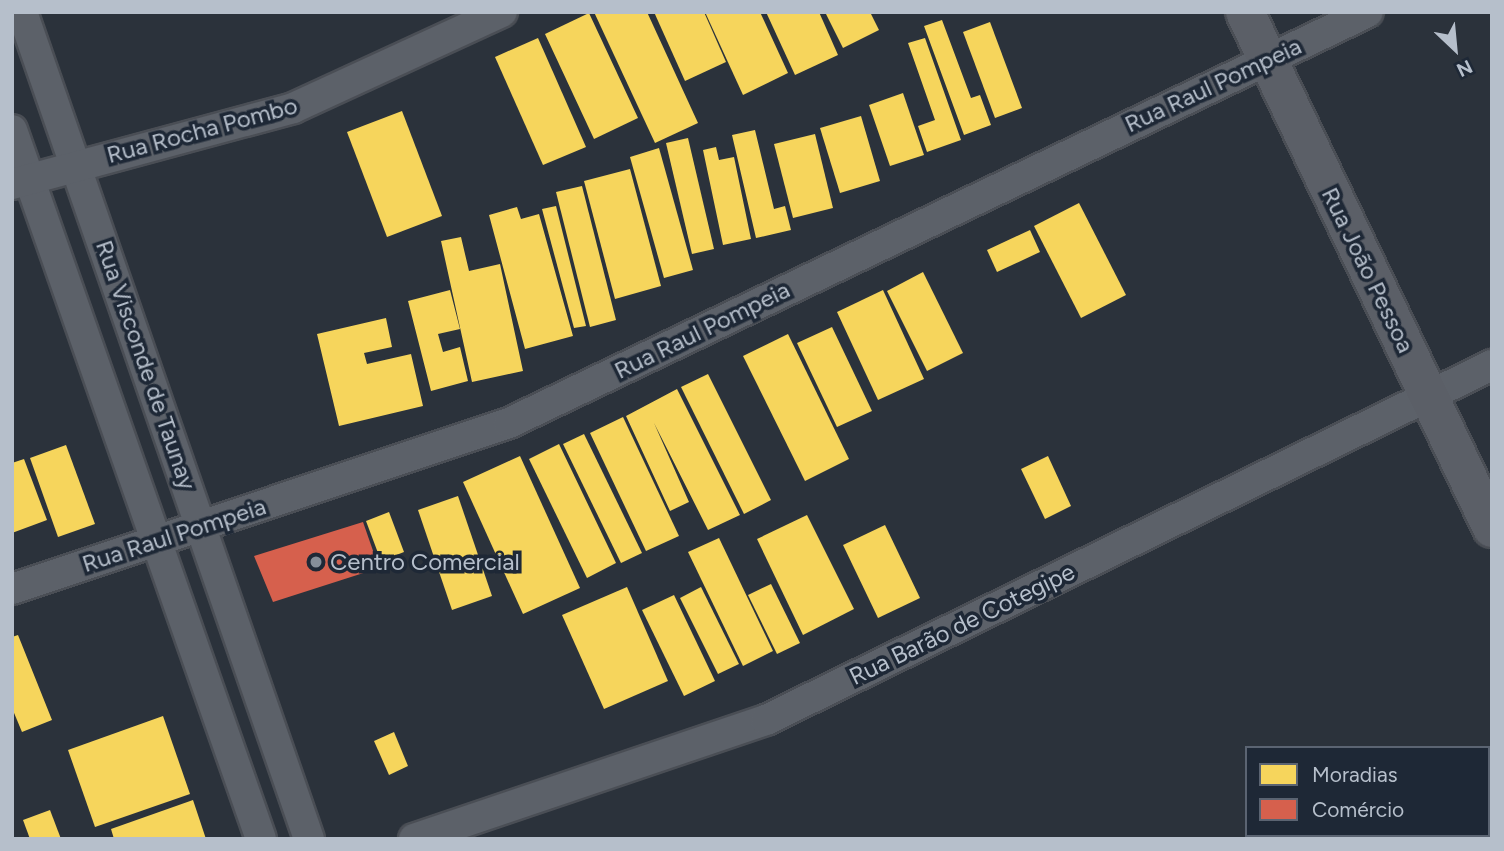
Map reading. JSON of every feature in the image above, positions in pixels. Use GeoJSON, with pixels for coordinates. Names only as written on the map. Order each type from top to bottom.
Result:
{"type":"FeatureCollection","features":[{"type":"Feature","properties":{"kind":"main road","name":"Rua João Pessoa"},"geometry":{"type":"LineString","coordinates":[[1245,12],[1492,528]]}},
{"type":"Feature","properties":{"kind":"street","name":"Rua Visconde de Taunay"},"geometry":{"type":"LineString","coordinates":[[22,12],[203,526],[309,839]]}},
{"type":"Feature","properties":{"kind":"street","name":"Rua Rocha Pombo"},"geometry":{"type":"LineString","coordinates":[[21,181],[75,164],[293,108],[502,12]]}},
{"type":"Feature","properties":{"kind":"street","name":"Rua Raul Pompeia"},"geometry":{"type":"LineString","coordinates":[[12,589],[509,423],[1368,12]]}},
{"type":"Feature","properties":{"kind":"street","name":"Rua Visconde de Taunay"},"geometry":{"type":"LineString","coordinates":[[12,130],[21,181],[157,541],[261,839]]}},
{"type":"Feature","properties":{"kind":"street","name":"Rua Barão de Cotegipe"},"geometry":{"type":"LineString","coordinates":[[414,839],[766,720],[1492,365]]}},
{"type":"Feature","properties":{"kind":"building: Moradias"},"geometry":{"type":"Polygon","coordinates":[[[594,12],[647,12],[698,123],[655,143],[594,12]]]}},
{"type":"Feature","properties":{"kind":"building: Moradias"},"geometry":{"type":"Polygon","coordinates":[[[654,12],[704,12],[726,62],[685,81],[654,12]]]}},
{"type":"Feature","properties":{"kind":"building: Moradias"},"geometry":{"type":"Polygon","coordinates":[[[705,12],[760,12],[788,73],[743,95],[705,12]]]}},
{"type":"Feature","properties":{"kind":"building: Moradias"},"geometry":{"type":"Polygon","coordinates":[[[766,12],[819,12],[838,55],[795,75],[766,12]]]}},
{"type":"Feature","properties":{"kind":"building: Moradias"},"geometry":{"type":"Polygon","coordinates":[[[825,12],[870,12],[879,30],[843,48],[825,12]]]}},
{"type":"Feature","properties":{"kind":"building: Moradias"},"geometry":{"type":"Polygon","coordinates":[[[589,13],[638,118],[594,139],[545,34],[589,13]]]}},
{"type":"Feature","properties":{"kind":"building: Moradias"},"geometry":{"type":"Polygon","coordinates":[[[942,20],[971,98],[980,95],[991,125],[964,135],[924,26],[942,20]]]}},
{"type":"Feature","properties":{"kind":"building: Moradias"},"geometry":{"type":"Polygon","coordinates":[[[990,22],[1022,108],[995,118],[963,32],[990,22]]]}},
{"type":"Feature","properties":{"kind":"building: Moradias"},"geometry":{"type":"Polygon","coordinates":[[[538,38],[586,147],[543,165],[495,57],[538,38]]]}},
{"type":"Feature","properties":{"kind":"building: Moradias"},"geometry":{"type":"Polygon","coordinates":[[[925,38],[961,140],[927,152],[918,126],[935,120],[908,43],[925,38]]]}},
{"type":"Feature","properties":{"kind":"building: Moradias"},"geometry":{"type":"Polygon","coordinates":[[[903,93],[924,155],[890,166],[869,105],[903,93]]]}},
{"type":"Feature","properties":{"kind":"building: Moradias"},"geometry":{"type":"Polygon","coordinates":[[[402,111],[442,216],[387,237],[347,132],[402,111]]]}},
{"type":"Feature","properties":{"kind":"building: Moradias"},"geometry":{"type":"Polygon","coordinates":[[[861,116],[880,181],[840,193],[820,128],[861,116]]]}},
{"type":"Feature","properties":{"kind":"building: Moradias"},"geometry":{"type":"Polygon","coordinates":[[[755,130],[774,209],[785,206],[791,230],[756,238],[732,135],[755,130]]]}},
{"type":"Feature","properties":{"kind":"building: Moradias"},"geometry":{"type":"Polygon","coordinates":[[[815,134],[833,208],[793,218],[774,144],[815,134]]]}},
{"type":"Feature","properties":{"kind":"building: Moradias"},"geometry":{"type":"Polygon","coordinates":[[[688,138],[714,249],[692,254],[666,143],[688,138]]]}},
{"type":"Feature","properties":{"kind":"building: Moradias"},"geometry":{"type":"Polygon","coordinates":[[[716,147],[719,160],[734,157],[751,239],[723,245],[703,150],[716,147]]]}},
{"type":"Feature","properties":{"kind":"building: Moradias"},"geometry":{"type":"Polygon","coordinates":[[[659,148],[693,270],[664,278],[630,157],[659,148]]]}},
{"type":"Feature","properties":{"kind":"building: Moradias"},"geometry":{"type":"Polygon","coordinates":[[[630,169],[661,286],[615,299],[584,181],[630,169]]]}},
{"type":"Feature","properties":{"kind":"building: Moradias"},"geometry":{"type":"Polygon","coordinates":[[[582,186],[616,320],[590,327],[556,192],[582,186]]]}},
{"type":"Feature","properties":{"kind":"building: Moradias"},"geometry":{"type":"Polygon","coordinates":[[[1079,203],[1126,295],[1081,318],[1034,226],[1079,203]]]}},
{"type":"Feature","properties":{"kind":"building: Moradias"},"geometry":{"type":"Polygon","coordinates":[[[556,206],[586,326],[574,328],[542,209],[556,206]]]}},
{"type":"Feature","properties":{"kind":"building: Moradias"},"geometry":{"type":"Polygon","coordinates":[[[517,207],[521,219],[539,214],[573,336],[525,349],[489,215],[517,207]]]}},
{"type":"Feature","properties":{"kind":"building: Moradias"},"geometry":{"type":"Polygon","coordinates":[[[1030,230],[1040,252],[997,272],[987,250],[1030,230]]]}},
{"type":"Feature","properties":{"kind":"building: Moradias"},"geometry":{"type":"Polygon","coordinates":[[[461,237],[469,271],[500,264],[523,371],[472,382],[441,241],[461,237]]]}},
{"type":"Feature","properties":{"kind":"building: Moradias"},"geometry":{"type":"Polygon","coordinates":[[[923,272],[963,353],[927,371],[887,291],[923,272]]]}},
{"type":"Feature","properties":{"kind":"building: Moradias"},"geometry":{"type":"Polygon","coordinates":[[[450,290],[460,329],[438,334],[443,352],[460,347],[468,381],[431,391],[408,301],[450,290]]]}},
{"type":"Feature","properties":{"kind":"building: Moradias"},"geometry":{"type":"Polygon","coordinates":[[[883,290],[924,379],[878,400],[837,312],[883,290]]]}},
{"type":"Feature","properties":{"kind":"building: Moradias"},"geometry":{"type":"Polygon","coordinates":[[[386,318],[392,347],[364,353],[367,364],[411,354],[423,406],[339,426],[317,334],[386,318]]]}},
{"type":"Feature","properties":{"kind":"building: Moradias"},"geometry":{"type":"Polygon","coordinates":[[[832,327],[872,411],[837,427],[797,343],[832,327]]]}},
{"type":"Feature","properties":{"kind":"building: Moradias"},"geometry":{"type":"Polygon","coordinates":[[[788,334],[849,459],[805,481],[743,356],[788,334]]]}},
{"type":"Feature","properties":{"kind":"building: Moradias"},"geometry":{"type":"Polygon","coordinates":[[[708,374],[771,500],[744,514],[681,387],[708,374]]]}},
{"type":"Feature","properties":{"kind":"building: Moradias"},"geometry":{"type":"Polygon","coordinates":[[[677,389],[740,515],[708,530],[654,423],[689,502],[670,511],[626,416],[677,389]]]}},
{"type":"Feature","properties":{"kind":"building: Moradias"},"geometry":{"type":"Polygon","coordinates":[[[623,417],[679,536],[646,551],[590,433],[623,417]]]}},
{"type":"Feature","properties":{"kind":"building: Moradias"},"geometry":{"type":"Polygon","coordinates":[[[584,434],[642,553],[621,563],[563,444],[584,434]]]}},
{"type":"Feature","properties":{"kind":"building: Moradias"},"geometry":{"type":"Polygon","coordinates":[[[559,444],[616,563],[587,578],[529,459],[559,444]]]}},
{"type":"Feature","properties":{"kind":"building: Moradias"},"geometry":{"type":"Polygon","coordinates":[[[66,445],[95,524],[58,537],[30,458],[66,445]]]}},
{"type":"Feature","properties":{"kind":"building: Moradias"},"geometry":{"type":"Polygon","coordinates":[[[520,456],[580,588],[523,614],[463,482],[520,456]]]}},
{"type":"Feature","properties":{"kind":"building: Moradias"},"geometry":{"type":"Polygon","coordinates":[[[1048,456],[1071,506],[1045,519],[1021,469],[1048,456]]]}},
{"type":"Feature","properties":{"kind":"building: Moradias"},"geometry":{"type":"Polygon","coordinates":[[[24,459],[47,520],[12,533],[12,463],[24,459]]]}},
{"type":"Feature","properties":{"kind":"building: Moradias"},"geometry":{"type":"Polygon","coordinates":[[[458,496],[492,596],[452,610],[418,510],[458,496]]]}},
{"type":"Feature","properties":{"kind":"building: Moradias"},"geometry":{"type":"Polygon","coordinates":[[[389,512],[404,552],[381,561],[366,521],[389,512]]]}},
{"type":"Feature","properties":{"kind":"building: Moradias"},"geometry":{"type":"Polygon","coordinates":[[[807,515],[854,609],[803,635],[757,539],[807,515]]]}},
{"type":"Feature","properties":{"kind":"building: Moradias"},"geometry":{"type":"Polygon","coordinates":[[[885,525],[920,598],[878,618],[843,545],[885,525]]]}},
{"type":"Feature","properties":{"kind":"building: Moradias"},"geometry":{"type":"Polygon","coordinates":[[[719,538],[773,651],[743,666],[688,552],[719,538]]]}},
{"type":"Feature","properties":{"kind":"building: Moradias"},"geometry":{"type":"Polygon","coordinates":[[[771,584],[800,643],[777,654],[748,595],[771,584]]]}},
{"type":"Feature","properties":{"kind":"building: Moradias"},"geometry":{"type":"Polygon","coordinates":[[[627,587],[668,681],[604,709],[562,615],[627,587]]]}},
{"type":"Feature","properties":{"kind":"building: Moradias"},"geometry":{"type":"Polygon","coordinates":[[[701,587],[739,664],[718,674],[680,598],[701,587]]]}},
{"type":"Feature","properties":{"kind":"building: Moradias"},"geometry":{"type":"Polygon","coordinates":[[[674,595],[715,681],[684,696],[642,610],[674,595]]]}},
{"type":"Feature","properties":{"kind":"building: Moradias"},"geometry":{"type":"Polygon","coordinates":[[[18,635],[52,720],[22,732],[12,708],[12,637],[18,635]]]}},
{"type":"Feature","properties":{"kind":"building: Moradias"},"geometry":{"type":"Polygon","coordinates":[[[163,716],[190,794],[95,827],[68,750],[163,716]]]}},
{"type":"Feature","properties":{"kind":"building: Moradias"},"geometry":{"type":"Polygon","coordinates":[[[394,732],[408,766],[389,775],[374,741],[394,732]]]}},
{"type":"Feature","properties":{"kind":"building: Moradias"},"geometry":{"type":"Polygon","coordinates":[[[193,800],[206,839],[114,839],[111,829],[193,800]]]}},
{"type":"Feature","properties":{"kind":"building: Moradias"},"geometry":{"type":"Polygon","coordinates":[[[50,810],[61,839],[30,839],[23,820],[50,810]]]}},
{"type":"Feature","properties":{"kind":"building: Comércio","name":"Centro Comercial"},"geometry":{"type":"Polygon","coordinates":[[[363,522],[379,568],[273,602],[254,556],[363,522]]]}},
{"type":"Feature","properties":{"kind":"place","name":"Centro Comercial"},"geometry":{"type":"Point","coordinates":[316,562]}}]}
